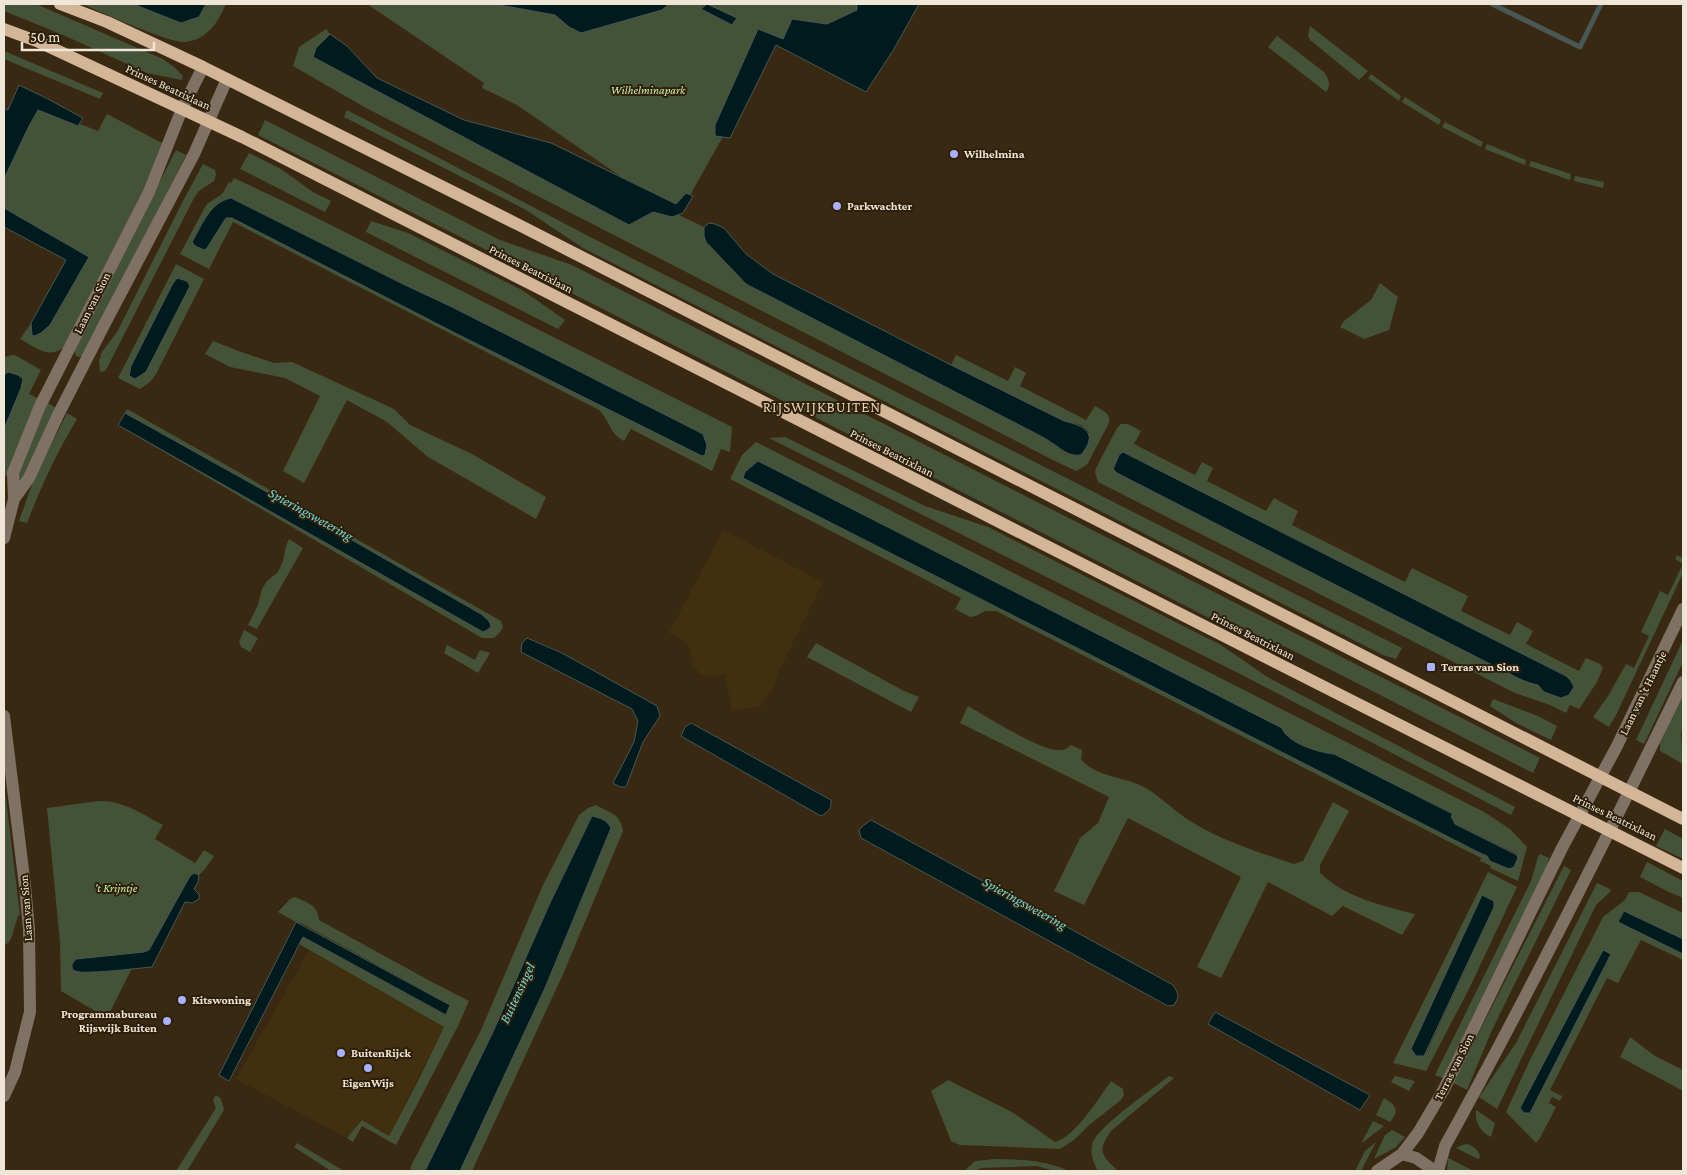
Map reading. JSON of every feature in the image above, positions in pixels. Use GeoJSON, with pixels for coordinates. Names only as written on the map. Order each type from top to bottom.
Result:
{"type":"FeatureCollection","features":[{"type":"Feature","properties":{"kind":"main road"},"geometry":{"type":"LineString","coordinates":[[60,4],[107,22],[204,67],[528,230],[1683,819]]}},
{"type":"Feature","properties":{"kind":"main road","name":"Prinses Beatrixlaan"},"geometry":{"type":"LineString","coordinates":[[4,29],[39,42],[210,122],[1683,868]]}},
{"type":"Feature","properties":{"kind":"street","name":"Laan van Sion"},"geometry":{"type":"LineString","coordinates":[[4,538],[14,499],[13,473],[40,406],[149,192],[182,110],[204,67]]}},
{"type":"Feature","properties":{"kind":"street","name":"Laan van Sion"},"geometry":{"type":"LineString","coordinates":[[14,499],[29,478],[58,415],[179,184],[210,122],[227,80]]}},
{"type":"Feature","properties":{"kind":"street","name":"Laan van 't Haantje"},"geometry":{"type":"LineString","coordinates":[[1580,816],[1683,609]]}},
{"type":"Feature","properties":{"kind":"street"},"geometry":{"type":"LineString","coordinates":[[1402,1154],[1416,1158],[1437,1171],[1445,1146],[1646,760],[1683,682]]}},
{"type":"Feature","properties":{"kind":"street","name":"Laan van Sion"},"geometry":{"type":"LineString","coordinates":[[4,716],[29,928],[30,1020],[15,1072],[4,1096]]}},
{"type":"Feature","properties":{"kind":"street","name":"Terras van Sion"},"geometry":{"type":"LineString","coordinates":[[1376,1171],[1402,1154],[1418,1133],[1444,1089],[1562,848],[1580,816]]}},
{"type":"Feature","properties":{"kind":"shaded area"},"geometry":{"type":"Polygon","coordinates":[[[723,530],[823,582],[778,673],[773,689],[761,706],[732,711],[725,674],[709,677],[699,673],[692,663],[688,643],[669,633],[723,530]]]}},
{"type":"Feature","properties":{"kind":"shaded area","name":"BuitenRijck"},"geometry":{"type":"Polygon","coordinates":[[[309,950],[444,1027],[389,1136],[362,1120],[347,1138],[236,1079],[309,950]]]}},
{"type":"Feature","properties":{"kind":"green space"},"geometry":{"type":"Polygon","coordinates":[[[4,4],[36,4],[163,59],[183,76],[182,80],[147,73],[4,11],[4,4]]]}},
{"type":"Feature","properties":{"kind":"green space"},"geometry":{"type":"Polygon","coordinates":[[[82,4],[133,4],[181,23],[199,17],[206,4],[226,4],[211,29],[200,37],[186,42],[151,33],[82,4]]]}},
{"type":"Feature","properties":{"kind":"green space","name":"Wilhelminapark"},"geometry":{"type":"Polygon","coordinates":[[[367,4],[907,4],[891,31],[777,40],[679,215],[704,227],[704,236],[746,284],[1029,430],[1063,451],[1077,456],[1089,432],[1081,425],[1064,421],[951,365],[956,355],[1008,381],[1015,367],[1026,373],[1020,386],[1086,420],[1095,406],[1108,415],[1109,423],[1088,463],[1076,471],[1053,460],[366,108],[293,66],[299,47],[326,29],[330,34],[316,48],[313,57],[629,225],[654,212],[678,216],[517,105],[482,88],[484,83],[367,4]]]}},
{"type":"Feature","properties":{"kind":"green space"},"geometry":{"type":"Polygon","coordinates":[[[1310,26],[1368,71],[1359,80],[1310,40],[1308,36],[1310,26]]]}},
{"type":"Feature","properties":{"kind":"green space"},"geometry":{"type":"Polygon","coordinates":[[[1277,36],[1324,72],[1329,82],[1326,92],[1268,47],[1277,36]]]}},
{"type":"Feature","properties":{"kind":"green space"},"geometry":{"type":"Polygon","coordinates":[[[4,51],[103,93],[100,99],[4,59],[4,51]]]}},
{"type":"Feature","properties":{"kind":"green space"},"geometry":{"type":"Polygon","coordinates":[[[1371,74],[1401,96],[1399,101],[1368,78],[1371,74]]]}},
{"type":"Feature","properties":{"kind":"green space"},"geometry":{"type":"Polygon","coordinates":[[[1405,97],[1441,120],[1439,125],[1402,102],[1405,97]]]}},
{"type":"Feature","properties":{"kind":"green space"},"geometry":{"type":"Polygon","coordinates":[[[38,110],[78,126],[80,124],[98,131],[107,114],[162,143],[158,161],[66,345],[60,350],[49,353],[20,339],[31,323],[32,334],[34,335],[89,257],[4,208],[4,179],[38,110]]]}},
{"type":"Feature","properties":{"kind":"green space"},"geometry":{"type":"Polygon","coordinates":[[[347,110],[598,241],[1402,648],[1396,659],[1383,655],[583,248],[526,210],[344,117],[347,110]]]}},
{"type":"Feature","properties":{"kind":"green space"},"geometry":{"type":"Polygon","coordinates":[[[265,120],[500,240],[572,265],[1540,758],[1533,773],[1286,647],[1215,621],[258,135],[265,120]]]}},
{"type":"Feature","properties":{"kind":"green space"},"geometry":{"type":"Polygon","coordinates":[[[1445,122],[1483,142],[1481,147],[1442,127],[1445,122]]]}},
{"type":"Feature","properties":{"kind":"green space"},"geometry":{"type":"Polygon","coordinates":[[[1487,144],[1526,160],[1525,165],[1485,149],[1487,144]]]}},
{"type":"Feature","properties":{"kind":"green space"},"geometry":{"type":"Polygon","coordinates":[[[176,150],[186,155],[85,354],[79,357],[76,356],[74,349],[176,150]]]}},
{"type":"Feature","properties":{"kind":"green space"},"geometry":{"type":"Polygon","coordinates":[[[249,153],[281,169],[313,192],[331,201],[325,212],[240,169],[249,153]]]}},
{"type":"Feature","properties":{"kind":"green space"},"geometry":{"type":"Polygon","coordinates":[[[1531,161],[1571,174],[1570,180],[1529,166],[1531,161]]]}},
{"type":"Feature","properties":{"kind":"green space"},"geometry":{"type":"Polygon","coordinates":[[[203,164],[215,170],[214,181],[199,191],[194,198],[107,368],[105,371],[100,372],[99,361],[102,352],[117,332],[203,164]]]}},
{"type":"Feature","properties":{"kind":"green space"},"geometry":{"type":"Polygon","coordinates":[[[1575,176],[1604,182],[1603,188],[1574,181],[1575,176]]]}},
{"type":"Feature","properties":{"kind":"green space"},"geometry":{"type":"Polygon","coordinates":[[[234,178],[285,202],[732,427],[730,452],[721,449],[712,471],[631,429],[624,441],[616,435],[599,410],[233,222],[209,269],[180,254],[207,204],[222,194],[229,182],[231,183],[234,178]],[[231,198],[222,223],[227,218],[232,218],[703,434],[452,307],[231,198]]]}},
{"type":"Feature","properties":{"kind":"green space"},"geometry":{"type":"Polygon","coordinates":[[[371,221],[408,233],[522,290],[565,320],[558,329],[366,232],[371,221]]]}},
{"type":"Feature","properties":{"kind":"green space"},"geometry":{"type":"Polygon","coordinates":[[[176,264],[204,279],[156,374],[150,382],[140,389],[118,378],[176,264]],[[177,278],[131,366],[130,376],[177,278]]]}},
{"type":"Feature","properties":{"kind":"green space"},"geometry":{"type":"Polygon","coordinates":[[[1380,283],[1398,297],[1389,330],[1364,339],[1340,327],[1344,321],[1371,300],[1380,283]]]}},
{"type":"Feature","properties":{"kind":"green space"},"geometry":{"type":"Polygon","coordinates":[[[213,341],[274,363],[292,362],[394,409],[410,425],[472,454],[546,497],[536,519],[428,457],[387,422],[347,400],[304,483],[283,471],[320,396],[285,378],[230,367],[205,354],[213,341]]]}},
{"type":"Feature","properties":{"kind":"green space"},"geometry":{"type":"Polygon","coordinates":[[[12,355],[41,370],[29,394],[39,399],[8,474],[4,478],[4,429],[21,388],[8,372],[4,375],[4,357],[12,355]]]}},
{"type":"Feature","properties":{"kind":"green space"},"geometry":{"type":"Polygon","coordinates":[[[48,403],[58,409],[23,480],[19,481],[17,476],[48,403]]]}},
{"type":"Feature","properties":{"kind":"green space"},"geometry":{"type":"Polygon","coordinates":[[[127,409],[501,621],[503,627],[494,638],[482,638],[118,425],[483,632],[489,629],[491,625],[481,614],[125,413],[127,409]]]}},
{"type":"Feature","properties":{"kind":"green space"},"geometry":{"type":"Polygon","coordinates":[[[67,413],[77,419],[50,470],[27,523],[19,521],[34,479],[67,413]]]}},
{"type":"Feature","properties":{"kind":"green space"},"geometry":{"type":"Polygon","coordinates":[[[1121,424],[1128,424],[1141,431],[1134,444],[1195,475],[1202,462],[1213,468],[1207,481],[1266,511],[1274,498],[1298,511],[1292,525],[1405,582],[1412,568],[1468,596],[1461,611],[1510,635],[1517,622],[1533,631],[1526,644],[1579,671],[1586,658],[1600,664],[1603,668],[1597,682],[1579,709],[1570,705],[1566,713],[1550,705],[1515,693],[1098,482],[1095,472],[1096,468],[1117,428],[1121,424]],[[1128,455],[1113,469],[1117,473],[1496,667],[1538,685],[1541,689],[1561,698],[1569,695],[1571,681],[1566,676],[1128,455]]]}},
{"type":"Feature","properties":{"kind":"green space"},"geometry":{"type":"Polygon","coordinates":[[[785,437],[925,506],[988,527],[1221,645],[1269,678],[1515,807],[1511,815],[1244,676],[769,438],[785,437]]]}},
{"type":"Feature","properties":{"kind":"green space"},"geometry":{"type":"Polygon","coordinates":[[[756,442],[1484,812],[1510,829],[1527,847],[1518,881],[1490,868],[1491,866],[1480,861],[1481,858],[996,611],[985,611],[970,617],[955,609],[961,598],[730,479],[742,455],[756,442]],[[758,461],[744,475],[743,478],[1487,856],[1490,861],[1509,869],[1517,854],[1455,824],[1451,816],[1452,814],[1334,754],[1320,752],[1296,743],[1281,728],[758,461]]]}},
{"type":"Feature","properties":{"kind":"green space"},"geometry":{"type":"Polygon","coordinates":[[[289,539],[303,548],[257,629],[248,625],[258,605],[262,589],[267,581],[278,572],[289,539]]]}},
{"type":"Feature","properties":{"kind":"green space"},"geometry":{"type":"Polygon","coordinates":[[[1677,555],[1683,558],[1683,564],[1675,559],[1677,555]]]}},
{"type":"Feature","properties":{"kind":"green space"},"geometry":{"type":"Polygon","coordinates":[[[1683,564],[1683,573],[1609,727],[1593,717],[1608,696],[1626,664],[1634,668],[1649,636],[1641,632],[1660,591],[1668,595],[1683,564]]]}},
{"type":"Feature","properties":{"kind":"green space"},"geometry":{"type":"Polygon","coordinates":[[[244,630],[258,638],[250,652],[241,647],[239,642],[244,630]]]}},
{"type":"Feature","properties":{"kind":"green space"},"geometry":{"type":"Polygon","coordinates":[[[1683,640],[1683,662],[1644,744],[1636,740],[1683,640]]]}},
{"type":"Feature","properties":{"kind":"green space"},"geometry":{"type":"Polygon","coordinates":[[[816,643],[904,691],[919,697],[911,712],[807,657],[816,643]]]}},
{"type":"Feature","properties":{"kind":"green space"},"geometry":{"type":"Polygon","coordinates":[[[447,645],[475,660],[480,650],[490,653],[478,673],[444,653],[447,645]]]}},
{"type":"Feature","properties":{"kind":"green space"},"geometry":{"type":"Polygon","coordinates":[[[1683,693],[1683,728],[1681,733],[1683,764],[1660,751],[1660,743],[1683,693]]]}},
{"type":"Feature","properties":{"kind":"green space"},"geometry":{"type":"Polygon","coordinates":[[[1493,699],[1538,716],[1557,726],[1551,740],[1516,723],[1490,706],[1493,699]]]}},
{"type":"Feature","properties":{"kind":"green space"},"geometry":{"type":"Polygon","coordinates":[[[968,706],[1012,732],[1048,748],[1059,750],[1068,748],[1071,745],[1082,750],[1081,759],[1093,769],[1146,788],[1181,815],[1212,833],[1239,845],[1294,864],[1303,861],[1333,802],[1349,811],[1320,865],[1320,873],[1341,888],[1364,900],[1415,914],[1402,935],[1343,906],[1332,916],[1268,882],[1221,978],[1197,967],[1241,877],[1128,818],[1084,905],[1054,891],[1080,838],[1098,823],[1109,797],[960,723],[968,706]]]}},
{"type":"Feature","properties":{"kind":"green space"},"geometry":{"type":"Polygon","coordinates":[[[4,782],[20,915],[9,942],[4,946],[4,782]]]}},
{"type":"Feature","properties":{"kind":"green space","name":"'t Krijntje"},"geometry":{"type":"Polygon","coordinates":[[[98,801],[124,805],[163,825],[155,839],[195,863],[204,850],[214,856],[205,869],[199,875],[197,874],[150,964],[73,969],[93,972],[132,968],[107,1018],[61,991],[60,943],[47,808],[98,801]]]}},
{"type":"Feature","properties":{"kind":"green space"},"geometry":{"type":"Polygon","coordinates":[[[596,805],[617,817],[623,831],[564,972],[472,1171],[460,1171],[545,988],[611,828],[600,818],[591,817],[550,903],[493,1032],[425,1171],[410,1171],[481,1030],[543,885],[579,815],[596,805]]]}},
{"type":"Feature","properties":{"kind":"green space"},"geometry":{"type":"Polygon","coordinates":[[[1665,829],[1683,839],[1683,859],[1656,846],[1665,829]]]}},
{"type":"Feature","properties":{"kind":"green space"},"geometry":{"type":"Polygon","coordinates":[[[1540,854],[1549,858],[1545,876],[1445,1079],[1435,1075],[1531,881],[1540,854]]]}},
{"type":"Feature","properties":{"kind":"green space"},"geometry":{"type":"Polygon","coordinates":[[[1647,862],[1683,881],[1683,898],[1640,877],[1647,862]]]}},
{"type":"Feature","properties":{"kind":"green space"},"geometry":{"type":"Polygon","coordinates":[[[1564,866],[1571,870],[1492,1030],[1467,1090],[1453,1083],[1564,866]]]}},
{"type":"Feature","properties":{"kind":"green space"},"geometry":{"type":"Polygon","coordinates":[[[1488,872],[1517,887],[1469,989],[1426,1071],[1393,1063],[1488,872]],[[1482,896],[1425,1056],[1494,907],[1494,901],[1482,896]]]}},
{"type":"Feature","properties":{"kind":"green space"},"geometry":{"type":"Polygon","coordinates":[[[1597,883],[1611,891],[1596,905],[1497,1109],[1479,1097],[1516,1043],[1597,883]]]}},
{"type":"Feature","properties":{"kind":"green space"},"geometry":{"type":"Polygon","coordinates":[[[1629,892],[1639,892],[1683,913],[1683,939],[1624,911],[1618,921],[1683,954],[1683,960],[1641,940],[1618,983],[1607,978],[1550,1090],[1562,1096],[1560,1101],[1552,1097],[1549,1103],[1556,1107],[1536,1143],[1506,1112],[1529,1062],[1603,917],[1625,900],[1629,892]],[[1611,954],[1524,1113],[1530,1113],[1611,954]]]}},
{"type":"Feature","properties":{"kind":"green space"},"geometry":{"type":"Polygon","coordinates":[[[295,897],[314,908],[317,911],[319,920],[469,1001],[396,1145],[362,1126],[353,1142],[347,1138],[362,1120],[389,1136],[444,1027],[299,944],[303,937],[445,1015],[450,1005],[278,912],[290,899],[295,897]]]}},
{"type":"Feature","properties":{"kind":"green space"},"geometry":{"type":"Polygon","coordinates":[[[1630,1037],[1655,1056],[1683,1070],[1683,1091],[1620,1057],[1630,1037]]]}},
{"type":"Feature","properties":{"kind":"green space"},"geometry":{"type":"Polygon","coordinates":[[[1169,1076],[1174,1078],[1111,1131],[1104,1143],[1103,1152],[1105,1157],[1118,1171],[1098,1171],[1092,1152],[1095,1138],[1113,1119],[1169,1076]]]}},
{"type":"Feature","properties":{"kind":"green space"},"geometry":{"type":"Polygon","coordinates":[[[1395,1076],[1415,1081],[1409,1091],[1391,1082],[1395,1076]]]}},
{"type":"Feature","properties":{"kind":"green space"},"geometry":{"type":"Polygon","coordinates":[[[948,1080],[1012,1112],[1055,1142],[1079,1125],[1111,1081],[1123,1089],[1124,1095],[1121,1100],[1088,1126],[1074,1140],[1060,1149],[960,1145],[951,1141],[931,1091],[948,1080]]]}},
{"type":"Feature","properties":{"kind":"green space"},"geometry":{"type":"Polygon","coordinates":[[[216,1095],[221,1099],[224,1110],[187,1171],[176,1171],[216,1108],[213,1100],[216,1095]]]}},
{"type":"Feature","properties":{"kind":"green space"},"geometry":{"type":"Polygon","coordinates":[[[1384,1098],[1394,1106],[1396,1111],[1390,1122],[1376,1115],[1384,1098]]]}},
{"type":"Feature","properties":{"kind":"green space"},"geometry":{"type":"Polygon","coordinates":[[[1476,1110],[1495,1123],[1491,1137],[1479,1126],[1476,1119],[1476,1110]]]}},
{"type":"Feature","properties":{"kind":"green space"},"geometry":{"type":"Polygon","coordinates":[[[1373,1121],[1384,1126],[1362,1143],[1363,1140],[1373,1121]]]}},
{"type":"Feature","properties":{"kind":"green space"},"geometry":{"type":"Polygon","coordinates":[[[1392,1130],[1405,1137],[1396,1147],[1374,1159],[1385,1135],[1392,1130]]]}},
{"type":"Feature","properties":{"kind":"green space"},"geometry":{"type":"Polygon","coordinates":[[[1376,1142],[1361,1171],[1355,1171],[1365,1151],[1376,1142]]]}},
{"type":"Feature","properties":{"kind":"green space"},"geometry":{"type":"Polygon","coordinates":[[[297,1143],[344,1171],[331,1171],[294,1147],[297,1143]]]}},
{"type":"Feature","properties":{"kind":"green space"},"geometry":{"type":"Polygon","coordinates":[[[1468,1144],[1477,1151],[1480,1157],[1478,1159],[1456,1148],[1468,1144]]]}},
{"type":"Feature","properties":{"kind":"green space"},"geometry":{"type":"Polygon","coordinates":[[[1448,1158],[1474,1171],[1447,1171],[1448,1158]]]}},
{"type":"Feature","properties":{"kind":"green space"},"geometry":{"type":"Polygon","coordinates":[[[995,1159],[1041,1162],[1069,1171],[1055,1171],[1037,1166],[981,1168],[974,1171],[964,1171],[975,1161],[995,1159]]]}},
{"type":"Feature","properties":{"kind":"water"},"geometry":{"type":"Polygon","coordinates":[[[133,4],[206,4],[199,17],[181,23],[133,4]]]}},
{"type":"Feature","properties":{"kind":"water"},"geometry":{"type":"Polygon","coordinates":[[[494,4],[669,4],[662,10],[581,33],[569,27],[555,15],[494,4]]]}},
{"type":"Feature","properties":{"kind":"water"},"geometry":{"type":"Polygon","coordinates":[[[707,4],[737,18],[732,25],[701,9],[707,4]]]}},
{"type":"Feature","properties":{"kind":"water"},"geometry":{"type":"Polygon","coordinates":[[[857,4],[919,4],[894,49],[866,92],[776,45],[730,138],[715,136],[715,125],[758,29],[783,39],[792,19],[827,24],[857,10],[857,4]]]}},
{"type":"Feature","properties":{"kind":"water"},"geometry":{"type":"Polygon","coordinates":[[[330,34],[347,46],[377,78],[464,120],[551,143],[676,204],[686,193],[693,196],[683,213],[672,217],[653,212],[629,225],[313,57],[316,48],[330,34]]]}},
{"type":"Feature","properties":{"kind":"water"},"geometry":{"type":"Polygon","coordinates":[[[19,85],[83,118],[78,126],[38,110],[4,179],[4,108],[8,110],[19,85]]]}},
{"type":"Feature","properties":{"kind":"water"},"geometry":{"type":"Polygon","coordinates":[[[231,198],[703,434],[707,445],[705,455],[702,456],[459,335],[232,218],[226,218],[207,248],[204,250],[195,246],[192,242],[207,215],[217,204],[231,198]]]}},
{"type":"Feature","properties":{"kind":"water"},"geometry":{"type":"Polygon","coordinates":[[[4,208],[89,257],[50,325],[34,336],[32,335],[31,323],[66,260],[4,227],[4,208]]]}},
{"type":"Feature","properties":{"kind":"water"},"geometry":{"type":"Polygon","coordinates":[[[709,223],[724,228],[746,254],[773,274],[1064,421],[1078,425],[1089,436],[1086,447],[1081,455],[1069,454],[1047,439],[746,284],[706,242],[704,227],[709,223]]]}},
{"type":"Feature","properties":{"kind":"water"},"geometry":{"type":"Polygon","coordinates":[[[177,278],[187,281],[190,286],[146,372],[135,379],[129,376],[131,366],[177,278]]]}},
{"type":"Feature","properties":{"kind":"water"},"geometry":{"type":"Polygon","coordinates":[[[8,372],[18,375],[23,379],[4,429],[4,375],[8,372]]]}},
{"type":"Feature","properties":{"kind":"water"},"geometry":{"type":"Polygon","coordinates":[[[125,413],[481,614],[491,625],[489,629],[483,632],[118,425],[125,413]]]}},
{"type":"Feature","properties":{"kind":"water"},"geometry":{"type":"Polygon","coordinates":[[[1123,452],[1566,676],[1574,687],[1569,695],[1561,698],[1544,692],[1538,685],[1526,682],[1496,667],[1117,473],[1113,469],[1119,455],[1123,452]]]}},
{"type":"Feature","properties":{"kind":"water"},"geometry":{"type":"Polygon","coordinates":[[[758,461],[1282,728],[1297,743],[1321,752],[1334,754],[1453,814],[1451,816],[1455,824],[1517,855],[1518,858],[1514,867],[1509,869],[1490,861],[1487,856],[743,478],[745,472],[758,461]]]}},
{"type":"Feature","properties":{"kind":"water"},"geometry":{"type":"Polygon","coordinates":[[[527,638],[562,653],[657,706],[660,716],[643,742],[626,787],[620,787],[613,783],[634,742],[638,721],[632,709],[521,652],[522,643],[527,638]]]}},
{"type":"Feature","properties":{"kind":"water"},"geometry":{"type":"Polygon","coordinates":[[[691,723],[831,800],[829,810],[821,816],[681,736],[685,727],[691,723]]]}},
{"type":"Feature","properties":{"kind":"water","name":"Buitensingel"},"geometry":{"type":"Polygon","coordinates":[[[592,816],[605,821],[611,828],[545,988],[460,1171],[425,1171],[493,1032],[550,903],[592,816]]]}},
{"type":"Feature","properties":{"kind":"water"},"geometry":{"type":"Polygon","coordinates":[[[871,820],[1173,985],[1178,995],[1176,1002],[1174,1005],[1168,1006],[861,838],[859,830],[871,820]]]}},
{"type":"Feature","properties":{"kind":"water"},"geometry":{"type":"Polygon","coordinates":[[[194,873],[199,875],[194,889],[199,894],[199,899],[192,903],[185,902],[152,967],[89,972],[80,972],[73,969],[72,964],[76,959],[149,950],[190,876],[194,873]]]}},
{"type":"Feature","properties":{"kind":"water"},"geometry":{"type":"Polygon","coordinates":[[[1482,895],[1494,901],[1494,907],[1424,1056],[1416,1056],[1411,1049],[1482,895]]]}},
{"type":"Feature","properties":{"kind":"water"},"geometry":{"type":"Polygon","coordinates":[[[1624,911],[1683,939],[1683,954],[1618,922],[1624,911]]]}},
{"type":"Feature","properties":{"kind":"water"},"geometry":{"type":"Polygon","coordinates":[[[296,922],[450,1005],[446,1015],[303,937],[229,1081],[219,1075],[296,922]]]}},
{"type":"Feature","properties":{"kind":"water"},"geometry":{"type":"Polygon","coordinates":[[[1603,950],[1611,954],[1530,1113],[1524,1113],[1520,1108],[1603,950]]]}},
{"type":"Feature","properties":{"kind":"water"},"geometry":{"type":"Polygon","coordinates":[[[1215,1012],[1370,1095],[1360,1110],[1208,1024],[1215,1012]]]}},
{"type":"Feature","properties":{"kind":"waterway"},"geometry":{"type":"LineString","coordinates":[[1492,4],[1580,47],[1601,4]]}},
{"type":"Feature","properties":{"kind":"place","name":"Wilhelmina"},"geometry":{"type":"Point","coordinates":[954,154]}},
{"type":"Feature","properties":{"kind":"place","name":"Parkwachter"},"geometry":{"type":"Point","coordinates":[837,206]}},
{"type":"Feature","properties":{"kind":"place","name":"Terras van Sion"},"geometry":{"type":"Point","coordinates":[1431,667]}},
{"type":"Feature","properties":{"kind":"place","name":"Kitswoning"},"geometry":{"type":"Point","coordinates":[182,1000]}},
{"type":"Feature","properties":{"kind":"place","name":"Programmabureau Rijswijk Buiten"},"geometry":{"type":"Point","coordinates":[167,1021]}},
{"type":"Feature","properties":{"kind":"place","name":"BuitenRijck"},"geometry":{"type":"Point","coordinates":[341,1053]}},
{"type":"Feature","properties":{"kind":"place","name":"EigenWijs"},"geometry":{"type":"Point","coordinates":[368,1068]}},
{"type":"Feature","properties":{"kind":"district","name":"RIJSWIJKBUITEN"},"geometry":{"type":"Point","coordinates":[822,407]}},
{"type":"Feature","properties":{"kind":"water label","name":"Spieringswetering"},"geometry":{"type":"Point","coordinates":[311,514]}},
{"type":"Feature","properties":{"kind":"water label","name":"Spieringswetering"},"geometry":{"type":"Point","coordinates":[1025,903]}}]}
